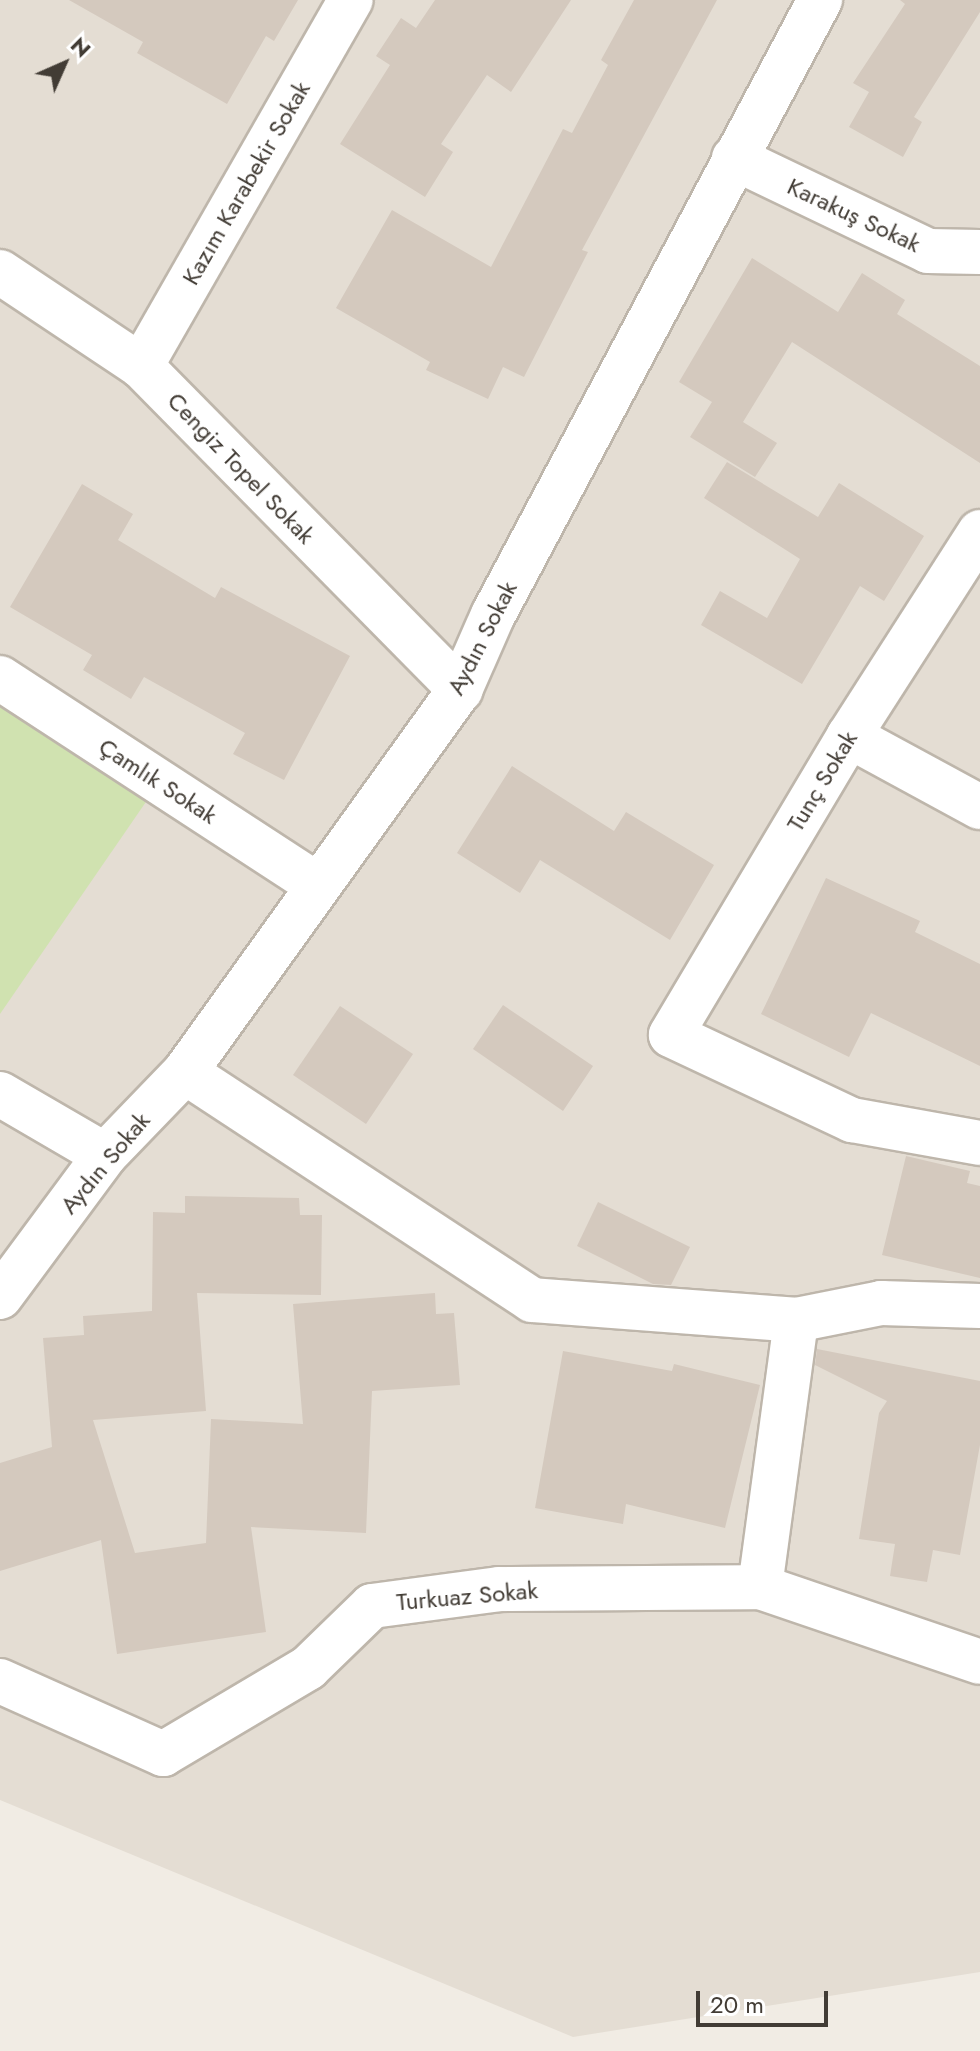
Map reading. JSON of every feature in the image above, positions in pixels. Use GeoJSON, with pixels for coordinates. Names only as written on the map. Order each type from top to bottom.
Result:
{"type":"FeatureCollection","features":[{"type":"Feature","properties":{"kind":"street","name":"Kazım Karabekir Sokak"},"geometry":{"type":"LineString","coordinates":[[141,366],[351,0]]}},
{"type":"Feature","properties":{"kind":"street","name":"Aydın Sokak"},"geometry":{"type":"LineString","coordinates":[[0,1297],[105,1155],[185,1072],[316,884],[460,690],[493,615],[820,0]]}},
{"type":"Feature","properties":{"kind":"street","name":"Karakuş Sokak"},"geometry":{"type":"LineString","coordinates":[[734,158],[928,251],[980,252]]}},
{"type":"Feature","properties":{"kind":"street","name":"Cengiz Topel Sokak"},"geometry":{"type":"LineString","coordinates":[[0,272],[141,366],[460,690]]}},
{"type":"Feature","properties":{"kind":"street","name":"Tunç Sokak"},"geometry":{"type":"LineString","coordinates":[[980,532],[849,736],[671,1035],[852,1120],[980,1143]]}},
{"type":"Feature","properties":{"kind":"street","name":"Çamlık Sokak"},"geometry":{"type":"LineString","coordinates":[[0,678],[316,884]]}},
{"type":"Feature","properties":{"kind":"street"},"geometry":{"type":"LineString","coordinates":[[849,736],[980,807]]}},
{"type":"Feature","properties":{"kind":"street"},"geometry":{"type":"LineString","coordinates":[[185,1072],[532,1300],[796,1320],[881,1303],[980,1306]]}},
{"type":"Feature","properties":{"kind":"street"},"geometry":{"type":"LineString","coordinates":[[0,1094],[105,1155]]}},
{"type":"Feature","properties":{"kind":"street"},"geometry":{"type":"LineString","coordinates":[[760,1587],[796,1320]]}},
{"type":"Feature","properties":{"kind":"street","name":"Turkuaz Sokak"},"geometry":{"type":"LineString","coordinates":[[0,1681],[163,1754],[308,1668],[372,1606],[499,1589],[760,1587],[980,1662]]}},
{"type":"Feature","properties":{"kind":"shaded area"},"geometry":{"type":"Polygon","coordinates":[[[0,0],[980,0],[980,1972],[573,2037],[0,1800],[0,0]]]}},
{"type":"Feature","properties":{"kind":"green space"},"geometry":{"type":"Polygon","coordinates":[[[0,704],[150,796],[0,1014],[0,704]]]}},
{"type":"Feature","properties":{"kind":"building"},"geometry":{"type":"Polygon","coordinates":[[[69,0],[298,0],[274,41],[266,36],[227,104],[137,53],[143,42],[69,0]]]}},
{"type":"Feature","properties":{"kind":"building"},"geometry":{"type":"Polygon","coordinates":[[[435,0],[571,0],[511,92],[487,75],[441,144],[453,152],[425,197],[340,144],[390,65],[376,56],[401,18],[416,28],[435,0]]]}},
{"type":"Feature","properties":{"kind":"building"},"geometry":{"type":"Polygon","coordinates":[[[634,0],[717,0],[582,250],[588,252],[524,377],[503,367],[488,399],[426,370],[430,362],[336,308],[392,210],[491,267],[563,129],[572,133],[608,65],[601,60],[634,0]]]}},
{"type":"Feature","properties":{"kind":"building"},"geometry":{"type":"Polygon","coordinates":[[[900,0],[980,0],[980,12],[914,117],[922,122],[903,157],[849,127],[869,92],[853,83],[905,4],[900,0]]]}},
{"type":"Feature","properties":{"kind":"building"},"geometry":{"type":"Polygon","coordinates":[[[752,258],[838,312],[862,273],[905,300],[897,314],[980,366],[980,463],[792,342],[743,422],[777,443],[755,477],[690,437],[712,402],[679,382],[752,258]]]}},
{"type":"Feature","properties":{"kind":"building"},"geometry":{"type":"Polygon","coordinates":[[[727,462],[818,517],[839,483],[924,536],[884,601],[860,586],[802,684],[701,625],[720,591],[767,618],[800,559],[704,498],[727,462]]]}},
{"type":"Feature","properties":{"kind":"building"},"geometry":{"type":"Polygon","coordinates":[[[82,484],[133,514],[118,540],[215,598],[221,587],[350,656],[284,780],[233,754],[245,733],[144,677],[131,699],[83,670],[92,655],[10,607],[82,484]]]}},
{"type":"Feature","properties":{"kind":"building"},"geometry":{"type":"Polygon","coordinates":[[[512,766],[614,831],[626,812],[714,865],[670,940],[540,860],[520,893],[457,853],[512,766]]]}},
{"type":"Feature","properties":{"kind":"building"},"geometry":{"type":"Polygon","coordinates":[[[826,878],[920,921],[915,932],[980,964],[980,1066],[871,1013],[849,1057],[761,1014],[826,878]]]}},
{"type":"Feature","properties":{"kind":"building"},"geometry":{"type":"Polygon","coordinates":[[[503,1005],[593,1066],[563,1111],[473,1049],[503,1005]]]}},
{"type":"Feature","properties":{"kind":"building"},"geometry":{"type":"Polygon","coordinates":[[[340,1006],[413,1054],[366,1124],[293,1075],[340,1006]]]}},
{"type":"Feature","properties":{"kind":"building"},"geometry":{"type":"Polygon","coordinates":[[[906,1156],[970,1171],[967,1183],[980,1186],[980,1278],[882,1255],[906,1156]]]}},
{"type":"Feature","properties":{"kind":"building"},"geometry":{"type":"Polygon","coordinates":[[[185,1196],[299,1198],[300,1215],[322,1215],[321,1295],[197,1293],[206,1411],[93,1420],[135,1553],[206,1543],[211,1419],[303,1424],[293,1304],[435,1293],[436,1314],[454,1313],[460,1385],[372,1391],[366,1533],[251,1527],[266,1632],[117,1654],[101,1540],[0,1571],[0,1463],[52,1447],[43,1338],[84,1335],[83,1316],[152,1311],[153,1212],[185,1213],[185,1196]]]}},
{"type":"Feature","properties":{"kind":"building"},"geometry":{"type":"Polygon","coordinates":[[[598,1202],[690,1247],[671,1285],[653,1284],[577,1246],[598,1202]]]}},
{"type":"Feature","properties":{"kind":"building"},"geometry":{"type":"Polygon","coordinates":[[[817,1349],[980,1381],[980,1445],[960,1555],[933,1550],[927,1582],[890,1576],[895,1544],[859,1539],[879,1413],[887,1401],[815,1365],[817,1349]]]}},
{"type":"Feature","properties":{"kind":"building"},"geometry":{"type":"Polygon","coordinates":[[[563,1351],[672,1371],[674,1364],[760,1385],[725,1528],[626,1504],[623,1524],[535,1508],[563,1351]]]}}]}
